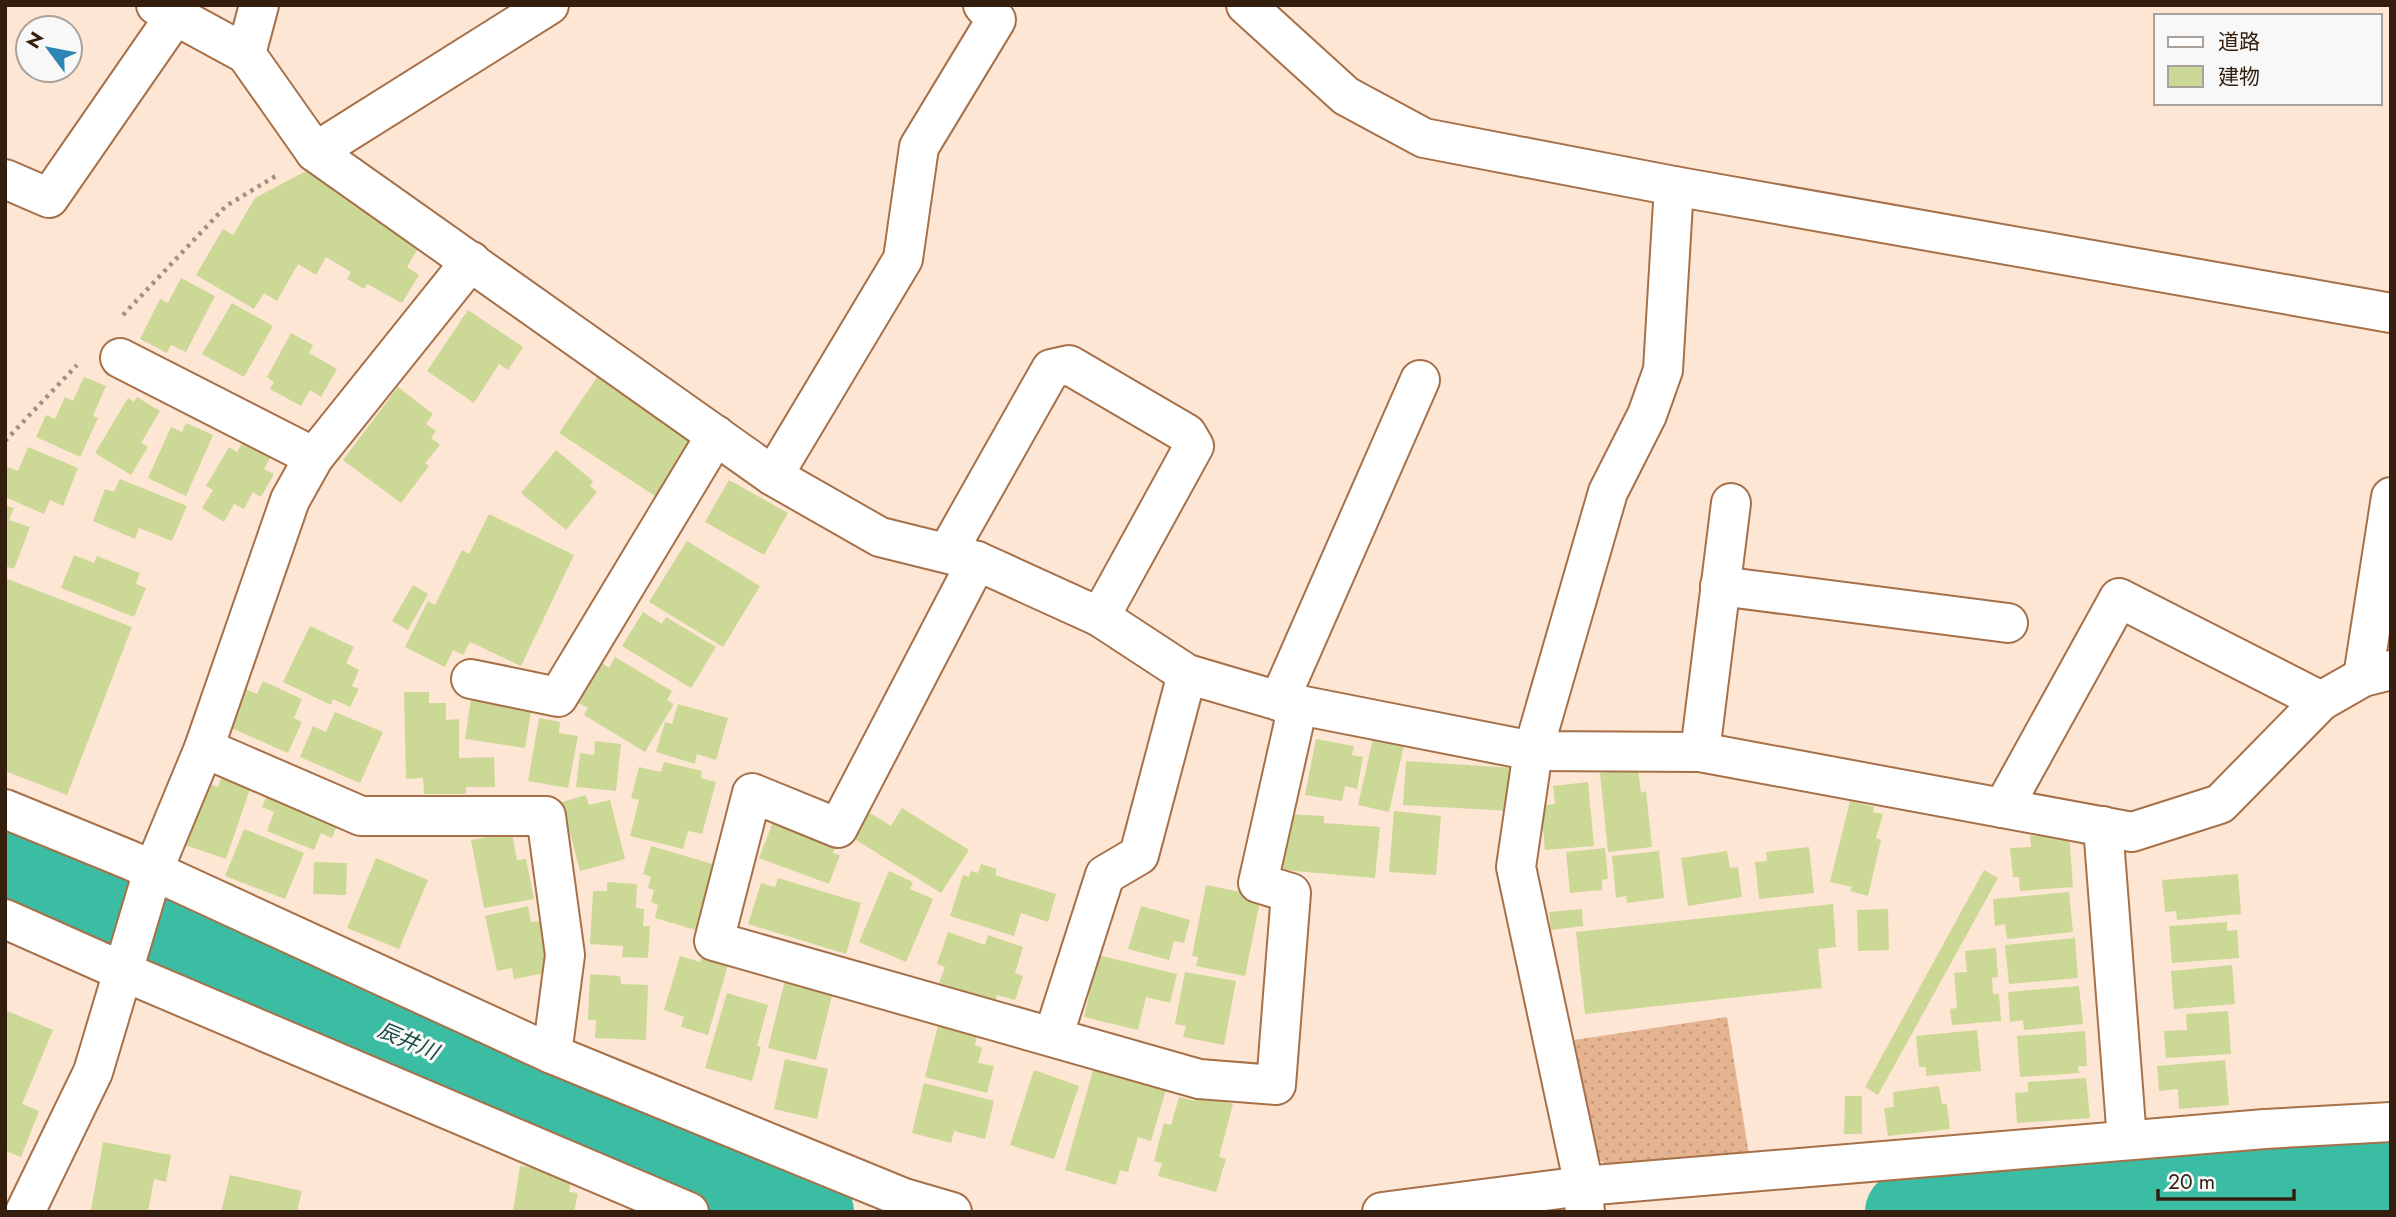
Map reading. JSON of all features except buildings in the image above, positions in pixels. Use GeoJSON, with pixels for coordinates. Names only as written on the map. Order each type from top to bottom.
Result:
{"type":"FeatureCollection","features":[{"type":"Feature","properties":{"kind":"street"},"geometry":{"type":"LineString","coordinates":[[246,54],[259,5]]}},
{"type":"Feature","properties":{"kind":"street"},"geometry":{"type":"LineString","coordinates":[[315,152],[550,5]]}},
{"type":"Feature","properties":{"kind":"street"},"geometry":{"type":"LineString","coordinates":[[773,476],[902,259],[919,147],[996,20],[983,5]]}},
{"type":"Feature","properties":{"kind":"street"},"geometry":{"type":"LineString","coordinates":[[1246,5],[1346,96],[1424,138],[1674,186],[2391,313]]}},
{"type":"Feature","properties":{"kind":"street"},"geometry":{"type":"LineString","coordinates":[[5,179],[49,198],[165,10],[246,54],[315,152],[773,476],[880,537],[962,557],[1100,617],[1187,674],[1289,703],[1533,751],[1700,752],[2132,832],[2220,804],[2320,701],[2377,674],[2391,497]]}},
{"type":"Feature","properties":{"kind":"street"},"geometry":{"type":"LineString","coordinates":[[1584,1196],[1516,867],[1533,751],[1608,492],[1647,415],[1663,370],[1674,186]]}},
{"type":"Feature","properties":{"kind":"street"},"geometry":{"type":"LineString","coordinates":[[25,1212],[93,1072],[152,877],[204,748],[290,500],[314,457],[471,261]]}},
{"type":"Feature","properties":{"kind":"street"},"geometry":{"type":"LineString","coordinates":[[118,341],[314,457]]}},
{"type":"Feature","properties":{"kind":"street"},"geometry":{"type":"LineString","coordinates":[[1100,617],[1194,446],[1187,434],[1069,365],[1051,369],[838,828],[752,793],[714,941],[1199,1079],[1276,1086],[1291,893],[1258,883],[1289,703],[1420,380]]}},
{"type":"Feature","properties":{"kind":"street"},"geometry":{"type":"LineString","coordinates":[[471,679],[558,697],[716,435]]}},
{"type":"Feature","properties":{"kind":"street"},"geometry":{"type":"LineString","coordinates":[[1700,752],[1731,503]]}},
{"type":"Feature","properties":{"kind":"street"},"geometry":{"type":"LineString","coordinates":[[1720,586],[2008,623]]}},
{"type":"Feature","properties":{"kind":"street"},"geometry":{"type":"LineString","coordinates":[[2003,808],[2119,597],[2320,701]]}},
{"type":"Feature","properties":{"kind":"street"},"geometry":{"type":"LineString","coordinates":[[1054,1037],[1105,875],[1139,855],[1187,674]]}},
{"type":"Feature","properties":{"kind":"street"},"geometry":{"type":"LineString","coordinates":[[204,748],[361,816],[547,816],[565,955],[552,1055]]}},
{"type":"Feature","properties":{"kind":"street"},"geometry":{"type":"LineString","coordinates":[[5,809],[552,1055],[904,1198],[952,1212]]}},
{"type":"Feature","properties":{"kind":"street"},"geometry":{"type":"LineString","coordinates":[[2103,826],[2127,1140]]}},
{"type":"Feature","properties":{"kind":"street"},"geometry":{"type":"LineString","coordinates":[[5,919],[125,965],[627,1199],[690,1212]]}},
{"type":"Feature","properties":{"kind":"street"},"geometry":{"type":"LineString","coordinates":[[1382,1212],[1584,1196],[2127,1140],[2391,1122]]}},
{"type":"Feature","properties":{"kind":"path"},"geometry":{"type":"LineString","coordinates":[[118,341],[226,206],[315,152]]}},
{"type":"Feature","properties":{"kind":"path"},"geometry":{"type":"LineString","coordinates":[[5,441],[78,363]]}},
{"type":"Feature","properties":{"kind":"shaded area"},"geometry":{"type":"Polygon","coordinates":[[[1727,1017],[1750,1161],[1614,1168],[1595,1158],[1574,1040],[1727,1017]]]}},
{"type":"Feature","properties":{"kind":"waterway","name":"辰井川"},"geometry":{"type":"LineString","coordinates":[[5,863],[289,990],[695,1159],[813,1212]]}},
{"type":"Feature","properties":{"kind":"waterway","name":"辰井川"},"geometry":{"type":"LineString","coordinates":[[1906,1212],[2293,1175],[2391,1169]]}}]}
